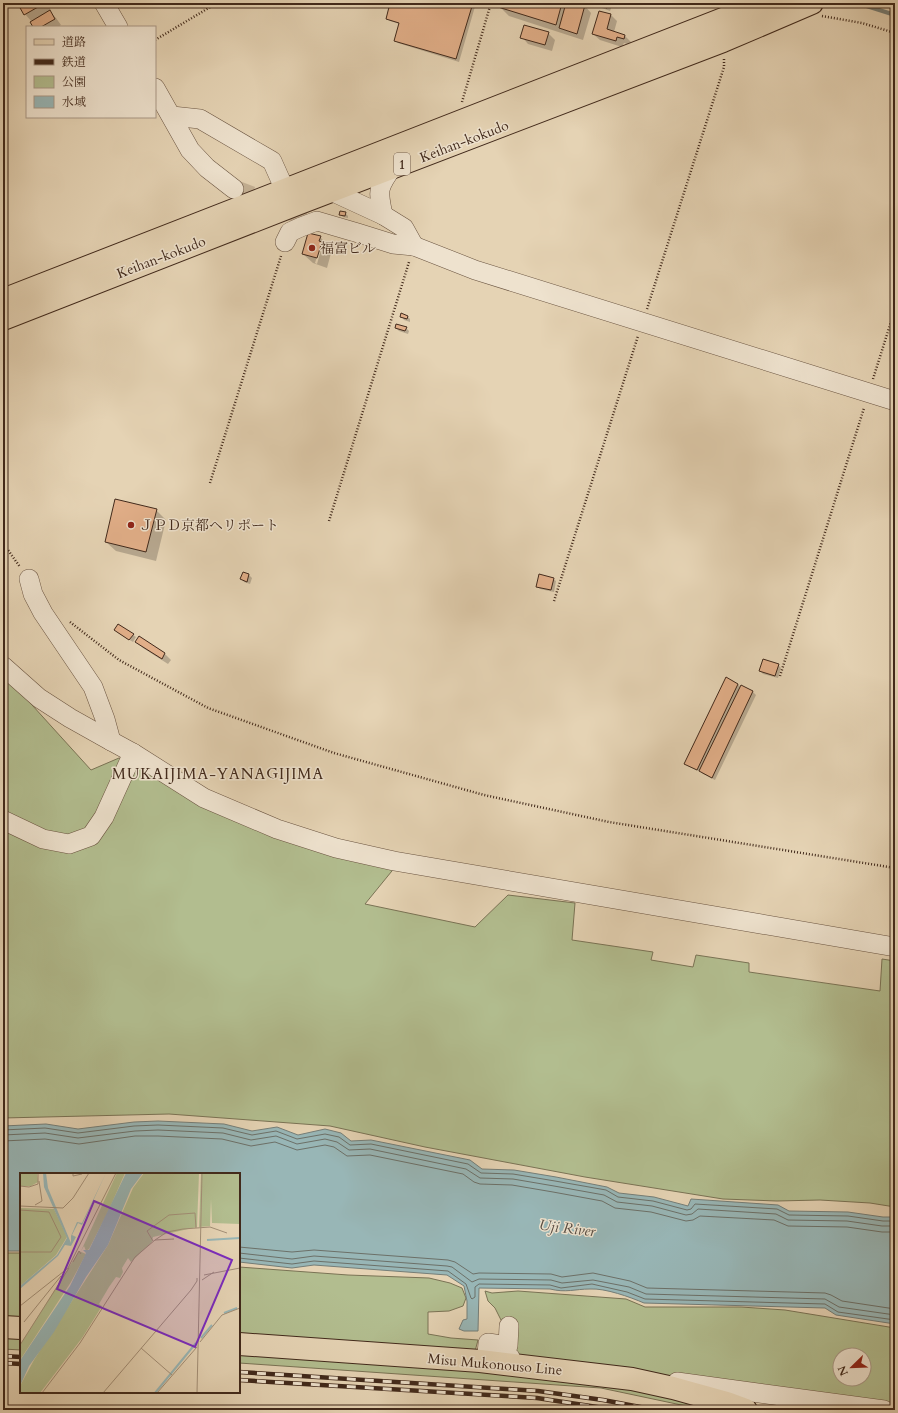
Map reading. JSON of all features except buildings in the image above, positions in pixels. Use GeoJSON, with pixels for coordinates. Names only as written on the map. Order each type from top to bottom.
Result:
{"type":"FeatureCollection","features":[{"type":"Feature","properties":{"kind":"main road","name":"Keihan-kokudo"},"geometry":{"type":"LineString","coordinates":[[3,300],[764,3]]}},
{"type":"Feature","properties":{"kind":"main road","name":"Keihan-kokudo"},"geometry":{"type":"LineString","coordinates":[[3,319],[331,191],[723,41],[801,7]]}},
{"type":"Feature","properties":{"kind":"main road"},"geometry":{"type":"LineString","coordinates":[[3,1327],[20,1328]]}},
{"type":"Feature","properties":{"kind":"main road","name":"Misu Mukonouso Line"},"geometry":{"type":"LineString","coordinates":[[240,1344],[480,1361],[609,1376],[632,1379],[673,1388],[727,1403],[746,1410]]}},
{"type":"Feature","properties":{"kind":"street"},"geometry":{"type":"LineString","coordinates":[[104,3],[117,26]]}},
{"type":"Feature","properties":{"kind":"street"},"geometry":{"type":"LineString","coordinates":[[156,90],[190,150],[207,168],[234,189]]}},
{"type":"Feature","properties":{"kind":"street"},"geometry":{"type":"LineString","coordinates":[[172,116],[200,119],[272,160],[285,190]]}},
{"type":"Feature","properties":{"kind":"street"},"geometry":{"type":"LineString","coordinates":[[383,215],[380,199],[381,184],[392,168]]}},
{"type":"Feature","properties":{"kind":"street"},"geometry":{"type":"LineString","coordinates":[[331,191],[383,215],[404,228],[414,246]]}},
{"type":"Feature","properties":{"kind":"street"},"geometry":{"type":"LineString","coordinates":[[285,242],[290,232],[317,221],[393,244],[414,246],[475,270],[895,401]]}},
{"type":"Feature","properties":{"kind":"street"},"geometry":{"type":"LineString","coordinates":[[29,579],[33,594],[43,613],[93,687],[105,718],[110,741]]}},
{"type":"Feature","properties":{"kind":"street"},"geometry":{"type":"LineString","coordinates":[[3,666],[39,698],[70,718],[133,753],[204,798],[277,829],[336,848],[402,862],[895,946]]}},
{"type":"Feature","properties":{"kind":"street"},"geometry":{"type":"LineString","coordinates":[[3,820],[43,839],[69,844],[91,836],[104,817],[133,753]]}},
{"type":"Feature","properties":{"kind":"street"},"geometry":{"type":"LineString","coordinates":[[509,1326],[508,1346],[488,1343],[488,1354],[603,1368],[782,1405],[884,1410]]}},
{"type":"Feature","properties":{"kind":"street"},"geometry":{"type":"LineString","coordinates":[[782,1405],[794,1404],[851,1410]]}},
{"type":"Feature","properties":{"kind":"path"},"geometry":{"type":"LineString","coordinates":[[156,39],[217,3]]}},
{"type":"Feature","properties":{"kind":"path"},"geometry":{"type":"LineString","coordinates":[[455,123],[491,3]]}},
{"type":"Feature","properties":{"kind":"path"},"geometry":{"type":"LineString","coordinates":[[801,7],[862,23],[895,34]]}},
{"type":"Feature","properties":{"kind":"path"},"geometry":{"type":"LineString","coordinates":[[210,483],[285,242]]}},
{"type":"Feature","properties":{"kind":"path"},"geometry":{"type":"LineString","coordinates":[[329,522],[414,246]]}},
{"type":"Feature","properties":{"kind":"path"},"geometry":{"type":"LineString","coordinates":[[780,676],[895,309]]}},
{"type":"Feature","properties":{"kind":"path"},"geometry":{"type":"LineString","coordinates":[[3,543],[29,579]]}},
{"type":"Feature","properties":{"kind":"path"},"geometry":{"type":"LineString","coordinates":[[66,619],[119,660],[208,708],[334,753],[484,795],[609,822],[895,868]]}},
{"type":"Feature","properties":{"kind":"green space"},"geometry":{"type":"Polygon","coordinates":[[[3,673],[91,770],[119,758],[138,763],[265,832],[396,866],[365,904],[475,927],[508,895],[575,903],[572,940],[653,952],[651,960],[693,967],[696,955],[749,963],[749,972],[880,991],[882,959],[895,961],[895,1207],[870,1203],[820,1200],[777,1201],[723,1199],[585,1177],[425,1147],[330,1126],[169,1114],[3,1118],[3,673]]]}},
{"type":"Feature","properties":{"kind":"green space"},"geometry":{"type":"Polygon","coordinates":[[[3,1253],[20,1253],[20,1321],[3,1320],[3,1253]]]}},
{"type":"Feature","properties":{"kind":"green space"},"geometry":{"type":"Polygon","coordinates":[[[240,1267],[348,1275],[429,1278],[450,1283],[462,1288],[466,1298],[463,1306],[449,1311],[428,1312],[428,1334],[451,1338],[478,1340],[474,1355],[240,1335],[240,1267]]]}},
{"type":"Feature","properties":{"kind":"green space"},"geometry":{"type":"Polygon","coordinates":[[[485,1291],[492,1293],[518,1291],[626,1299],[645,1307],[741,1307],[785,1310],[895,1328],[895,1410],[884,1410],[487,1354],[508,1346],[502,1322],[495,1308],[488,1301],[485,1291]]]}},
{"type":"Feature","properties":{"kind":"green space"},"geometry":{"type":"Polygon","coordinates":[[[3,1337],[20,1337],[20,1350],[3,1349],[3,1337]]]}},
{"type":"Feature","properties":{"kind":"green space"},"geometry":{"type":"Polygon","coordinates":[[[240,1351],[620,1383],[724,1410],[705,1410],[601,1388],[240,1363],[240,1351]]]}},
{"type":"Feature","properties":{"kind":"water","name":"Uji River"},"geometry":{"type":"Polygon","coordinates":[[[158,1121],[224,1124],[252,1131],[277,1127],[298,1135],[325,1129],[341,1133],[351,1141],[371,1140],[470,1160],[482,1169],[514,1170],[556,1177],[607,1187],[619,1193],[654,1197],[688,1206],[691,1199],[778,1205],[789,1211],[848,1212],[883,1217],[895,1217],[895,1324],[836,1315],[825,1308],[644,1303],[617,1293],[596,1289],[566,1291],[550,1289],[479,1288],[478,1331],[464,1331],[459,1329],[463,1320],[467,1319],[467,1301],[464,1286],[447,1275],[314,1265],[292,1268],[240,1262],[240,1173],[20,1173],[20,1251],[3,1251],[3,1126],[46,1124],[78,1129],[134,1122],[158,1121]]]}},
{"type":"Feature","properties":{"kind":"waterway"},"geometry":{"type":"LineString","coordinates":[[857,3],[895,15]]}},
{"type":"Feature","properties":{"kind":"tunnel"},"geometry":{"type":"LineString","coordinates":[[234,189],[317,221]]}},
{"type":"Feature","properties":{"kind":"railway"},"geometry":{"type":"LineString","coordinates":[[3,1356],[20,1357]]}},
{"type":"Feature","properties":{"kind":"railway"},"geometry":{"type":"LineString","coordinates":[[3,1363],[20,1364]]}},
{"type":"Feature","properties":{"kind":"railway"},"geometry":{"type":"LineString","coordinates":[[240,1372],[538,1391],[603,1400],[656,1410]]}},
{"type":"Feature","properties":{"kind":"railway"},"geometry":{"type":"LineString","coordinates":[[240,1380],[537,1398],[617,1410]]}},
{"type":"Feature","properties":{"kind":"place","name":"福富ビル"},"geometry":{"type":"Point","coordinates":[312,248]}},
{"type":"Feature","properties":{"kind":"place","name":"ＪＰＤ京都ヘリポート"},"geometry":{"type":"Point","coordinates":[131,525]}},
{"type":"Feature","properties":{"kind":"district","name":"MUKAIJIMA-YANAGIJIMA"},"geometry":{"type":"Point","coordinates":[218,774]}}]}
